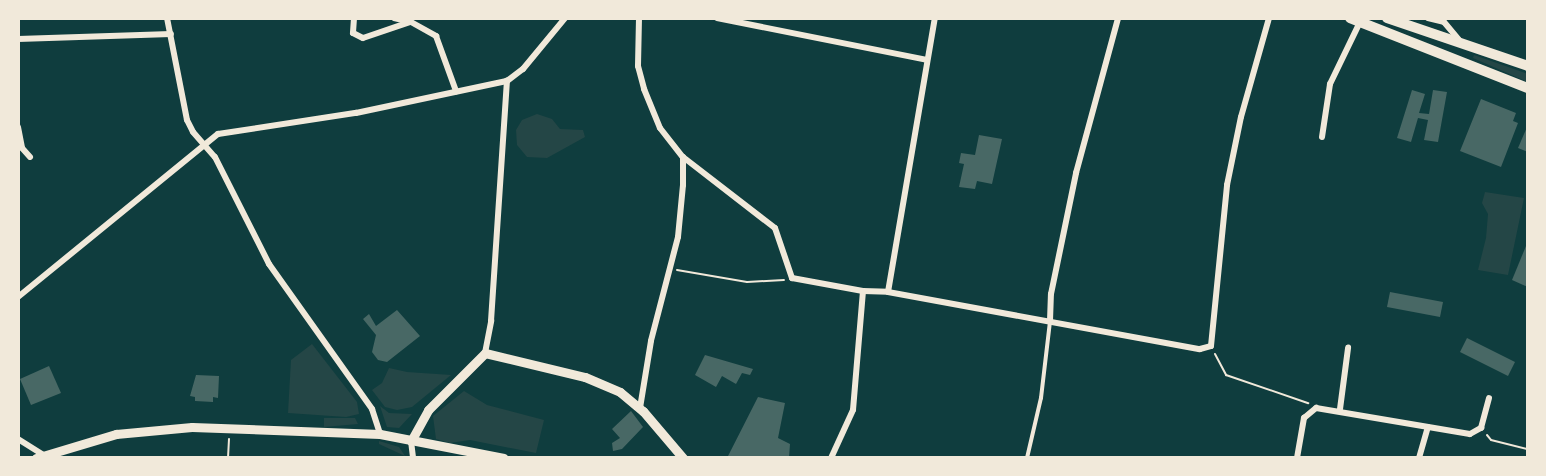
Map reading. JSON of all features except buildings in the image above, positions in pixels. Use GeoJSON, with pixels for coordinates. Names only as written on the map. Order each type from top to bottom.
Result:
{"type":"FeatureCollection","features":[{"type":"Feature","properties":{"kind":"main road"},"geometry":{"type":"LineString","coordinates":[[1387,18],[1528,66]]}},
{"type":"Feature","properties":{"kind":"main road"},"geometry":{"type":"LineString","coordinates":[[1355,20],[1528,88]]}},
{"type":"Feature","properties":{"kind":"street"},"geometry":{"type":"LineString","coordinates":[[167,18],[187,120],[205,145],[269,264],[372,409],[380,434]]}},
{"type":"Feature","properties":{"kind":"street"},"geometry":{"type":"LineString","coordinates":[[354,18],[353,33],[363,38],[411,22]]}},
{"type":"Feature","properties":{"kind":"street"},"geometry":{"type":"LineString","coordinates":[[394,18],[411,22],[439,41],[456,91]]}},
{"type":"Feature","properties":{"kind":"street"},"geometry":{"type":"LineString","coordinates":[[18,297],[134,206],[218,134],[261,125],[356,113],[507,81],[523,69],[565,18]]}},
{"type":"Feature","properties":{"kind":"street"},"geometry":{"type":"LineString","coordinates":[[639,18],[638,66],[660,128],[683,157],[775,228],[790,276],[862,291],[888,292],[1200,349],[1211,346],[1227,185],[1241,117],[1269,18]]}},
{"type":"Feature","properties":{"kind":"street"},"geometry":{"type":"LineString","coordinates":[[717,18],[927,60]]}},
{"type":"Feature","properties":{"kind":"street"},"geometry":{"type":"LineString","coordinates":[[888,292],[935,18]]}},
{"type":"Feature","properties":{"kind":"street"},"geometry":{"type":"LineString","coordinates":[[1050,321],[1051,294],[1076,173],[1118,18]]}},
{"type":"Feature","properties":{"kind":"street"},"geometry":{"type":"LineString","coordinates":[[1428,18],[1446,20],[1460,41]]}},
{"type":"Feature","properties":{"kind":"street"},"geometry":{"type":"LineString","coordinates":[[1322,136],[1330,84],[1355,20]]}},
{"type":"Feature","properties":{"kind":"street"},"geometry":{"type":"LineString","coordinates":[[18,39],[171,34]]}},
{"type":"Feature","properties":{"kind":"street"},"geometry":{"type":"LineString","coordinates":[[413,458],[411,441],[428,410],[485,353],[491,328],[507,81]]}},
{"type":"Feature","properties":{"kind":"street"},"geometry":{"type":"LineString","coordinates":[[18,127],[22,148],[30,157]]}},
{"type":"Feature","properties":{"kind":"street"},"geometry":{"type":"LineString","coordinates":[[640,408],[651,341],[671,269],[683,209],[683,157]]}},
{"type":"Feature","properties":{"kind":"street"},"geometry":{"type":"LineString","coordinates":[[831,458],[854,411],[862,291]]}},
{"type":"Feature","properties":{"kind":"street"},"geometry":{"type":"LineString","coordinates":[[1340,409],[1348,348]]}},
{"type":"Feature","properties":{"kind":"street"},"geometry":{"type":"LineString","coordinates":[[485,353],[585,377],[620,392],[640,408],[683,458]]}},
{"type":"Feature","properties":{"kind":"street"},"geometry":{"type":"LineString","coordinates":[[1297,458],[1304,418],[1316,408],[1340,409],[1470,434],[1481,428],[1490,398]]}},
{"type":"Feature","properties":{"kind":"street"},"geometry":{"type":"LineString","coordinates":[[1419,458],[1428,427]]}},
{"type":"Feature","properties":{"kind":"street"},"geometry":{"type":"LineString","coordinates":[[18,439],[40,457],[116,434],[166,428],[380,434],[504,458]]}},
{"type":"Feature","properties":{"kind":"lane"},"geometry":{"type":"LineString","coordinates":[[1027,458],[1041,398],[1050,321]]}},
{"type":"Feature","properties":{"kind":"path"},"geometry":{"type":"LineString","coordinates":[[671,269],[747,282],[781,281],[790,276]]}},
{"type":"Feature","properties":{"kind":"path"},"geometry":{"type":"LineString","coordinates":[[1211,346],[1226,375],[1316,408]]}},
{"type":"Feature","properties":{"kind":"path"},"geometry":{"type":"LineString","coordinates":[[1481,428],[1491,440],[1528,449]]}},
{"type":"Feature","properties":{"kind":"path"},"geometry":{"type":"LineString","coordinates":[[228,458],[229,436]]}},
{"type":"Feature","properties":{"kind":"shaded area"},"geometry":{"type":"Polygon","coordinates":[[[1474,55],[1528,74],[1528,82],[1473,58],[1474,55]]]}},
{"type":"Feature","properties":{"kind":"shaded area"},"geometry":{"type":"Polygon","coordinates":[[[537,114],[552,119],[560,129],[583,130],[585,137],[547,158],[527,157],[517,145],[516,130],[522,120],[537,114]]]}},
{"type":"Feature","properties":{"kind":"shaded area"},"geometry":{"type":"Polygon","coordinates":[[[1485,192],[1524,198],[1508,275],[1478,270],[1486,238],[1488,214],[1482,203],[1485,192]]]}},
{"type":"Feature","properties":{"kind":"shaded area"},"geometry":{"type":"Polygon","coordinates":[[[312,344],[357,402],[359,414],[346,417],[288,413],[291,360],[312,344]]]}},
{"type":"Feature","properties":{"kind":"shaded area"},"geometry":{"type":"Polygon","coordinates":[[[389,368],[407,372],[451,375],[412,407],[397,410],[385,407],[372,390],[382,383],[389,368]]]}},
{"type":"Feature","properties":{"kind":"shaded area"},"geometry":{"type":"Polygon","coordinates":[[[464,391],[487,405],[544,420],[536,453],[470,440],[450,443],[436,439],[433,416],[464,391]]]}},
{"type":"Feature","properties":{"kind":"shaded area"},"geometry":{"type":"Polygon","coordinates":[[[380,406],[389,413],[412,414],[399,428],[387,427],[380,406]]]}},
{"type":"Feature","properties":{"kind":"shaded area"},"geometry":{"type":"Polygon","coordinates":[[[324,418],[355,418],[358,424],[324,427],[324,418]]]}},
{"type":"Feature","properties":{"kind":"shaded area"},"geometry":{"type":"Polygon","coordinates":[[[379,441],[399,447],[405,456],[379,444],[379,441]]]}}]}
